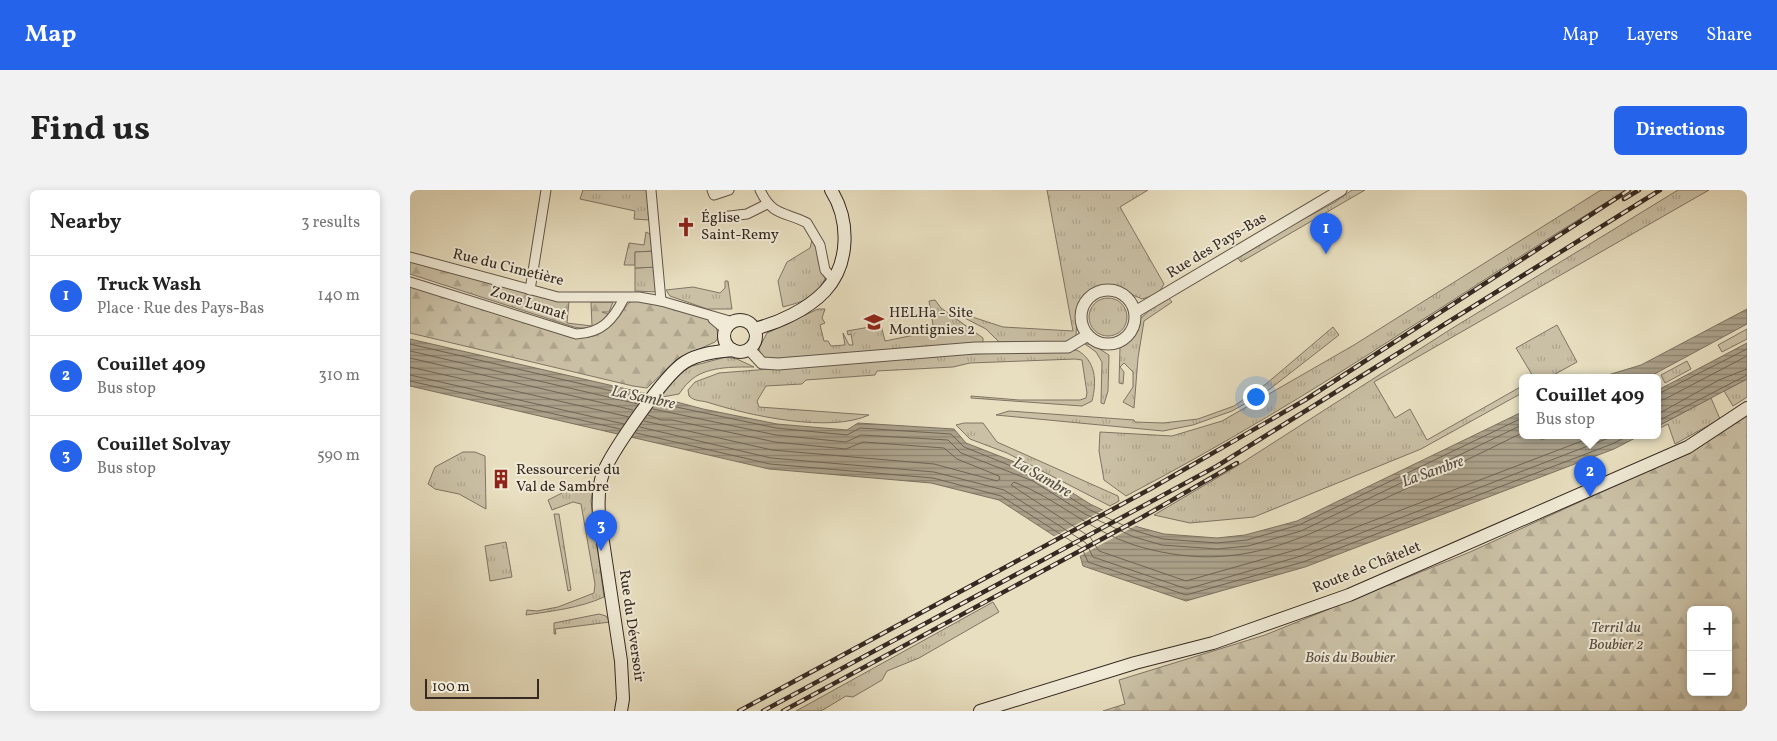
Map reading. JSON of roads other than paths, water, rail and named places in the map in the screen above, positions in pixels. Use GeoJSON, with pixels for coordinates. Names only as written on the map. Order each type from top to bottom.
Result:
{"type":"FeatureCollection","features":[{"type":"Feature","properties":{"kind":"main road"},"geometry":{"type":"LineString","coordinates":[[754,330],[767,326],[809,304],[825,291],[833,279],[844,251],[845,234],[840,209],[831,190]]}},
{"type":"Feature","properties":{"kind":"main road"},"geometry":{"type":"LineString","coordinates":[[743,321],[754,330],[755,342],[749,349],[741,352],[729,336],[743,321]]}},
{"type":"Feature","properties":{"kind":"main road","name":"Rue du Déversoir"},"geometry":{"type":"LineString","coordinates":[[621,711],[623,683],[598,515],[598,493],[604,473],[612,458],[657,390],[673,371],[685,362],[711,352],[729,336]]}},
{"type":"Feature","properties":{"kind":"main road","name":"Route de Châtelet"},"geometry":{"type":"LineString","coordinates":[[980,711],[1135,663],[1214,643],[1349,595],[1688,447],[1747,408]]}},
{"type":"Feature","properties":{"kind":"street"},"geometry":{"type":"LineString","coordinates":[[530,290],[546,190]]}},
{"type":"Feature","properties":{"kind":"street"},"geometry":{"type":"LineString","coordinates":[[651,190],[661,301]]}},
{"type":"Feature","properties":{"kind":"street"},"geometry":{"type":"LineString","coordinates":[[712,190],[714,195],[729,190]]}},
{"type":"Feature","properties":{"kind":"street"},"geometry":{"type":"LineString","coordinates":[[760,190],[767,204],[785,215],[807,222],[820,244],[825,270],[833,279]]}},
{"type":"Feature","properties":{"kind":"street","name":"Rue des Pays-Bas"},"geometry":{"type":"LineString","coordinates":[[1135,312],[1341,190]]}},
{"type":"Feature","properties":{"kind":"street"},"geometry":{"type":"LineString","coordinates":[[721,217],[747,214],[767,204]]}},
{"type":"Feature","properties":{"kind":"street","name":"Rue du Cimetière"},"geometry":{"type":"LineString","coordinates":[[410,257],[558,297],[624,298],[661,301],[708,316],[729,336]]}},
{"type":"Feature","properties":{"kind":"street","name":"Zone Lumat"},"geometry":{"type":"LineString","coordinates":[[410,282],[576,334],[590,334],[599,330],[612,318],[624,298]]}},
{"type":"Feature","properties":{"kind":"street"},"geometry":{"type":"LineString","coordinates":[[1100,292],[1118,292],[1131,304],[1135,312],[1133,329],[1121,341],[1104,344],[1088,335],[1081,319],[1082,310],[1086,302],[1100,292]]}},
{"type":"Feature","properties":{"kind":"street"},"geometry":{"type":"LineString","coordinates":[[749,349],[762,363],[778,364],[976,348],[1068,347],[1088,335]]}},
{"type":"Feature","properties":{"kind":"water"},"geometry":{"type":"Polygon","coordinates":[[[1747,309],[1747,324],[1654,374],[1611,374],[1641,365],[1747,309]]]}},
{"type":"Feature","properties":{"kind":"water","name":"La Sambre"},"geometry":{"type":"Polygon","coordinates":[[[410,339],[644,393],[665,401],[673,401],[777,424],[847,430],[858,423],[954,429],[966,443],[1038,471],[1090,504],[1138,527],[1164,534],[1217,538],[1245,535],[1297,521],[1519,413],[1519,439],[1633,439],[1614,449],[1305,567],[1186,601],[1083,566],[1079,552],[999,500],[931,483],[769,469],[410,386],[410,339]]]}},
{"type":"Feature","properties":{"kind":"water"},"geometry":{"type":"Polygon","coordinates":[[[1747,343],[1747,379],[1661,424],[1661,388],[1747,343]]]}},
{"type":"Feature","properties":{"kind":"railway"},"geometry":{"type":"LineString","coordinates":[[739,711],[1152,488],[1305,400],[1629,190]]}},
{"type":"Feature","properties":{"kind":"railway"},"geometry":{"type":"LineString","coordinates":[[1624,199],[1639,190]]}},
{"type":"Feature","properties":{"kind":"railway"},"geometry":{"type":"LineString","coordinates":[[763,711],[1217,466],[1660,190]]}},
{"type":"Feature","properties":{"kind":"railway"},"geometry":{"type":"LineString","coordinates":[[783,711],[1139,519],[1237,463]]}},
{"type":"Feature","properties":{"kind":"place","name":"Église Saint-Remy"},"geometry":{"type":"Point","coordinates":[686,227]}},
{"type":"Feature","properties":{"kind":"place","name":"Truck Wash"},"geometry":{"type":"Point","coordinates":[1326,254]}},
{"type":"Feature","properties":{"kind":"place","name":"HELHa - Site Montignies 2"},"geometry":{"type":"Point","coordinates":[874,322]}},
{"type":"Feature","properties":{"kind":"place","name":"Ressourcerie du Val de Sambre"},"geometry":{"type":"Point","coordinates":[501,479]}},
{"type":"Feature","properties":{"kind":"place","name":"Couillet 409"},"geometry":{"type":"Point","coordinates":[1590,497]}},
{"type":"Feature","properties":{"kind":"place","name":"Couillet Solvay"},"geometry":{"type":"Point","coordinates":[601,551]}},
{"type":"Feature","properties":{"kind":"park label","name":"Terril du Boubier 2"},"geometry":{"type":"Point","coordinates":[1616,636]}},
{"type":"Feature","properties":{"kind":"park label","name":"Bois du Boubier"},"geometry":{"type":"Point","coordinates":[1350,658]}}]}
